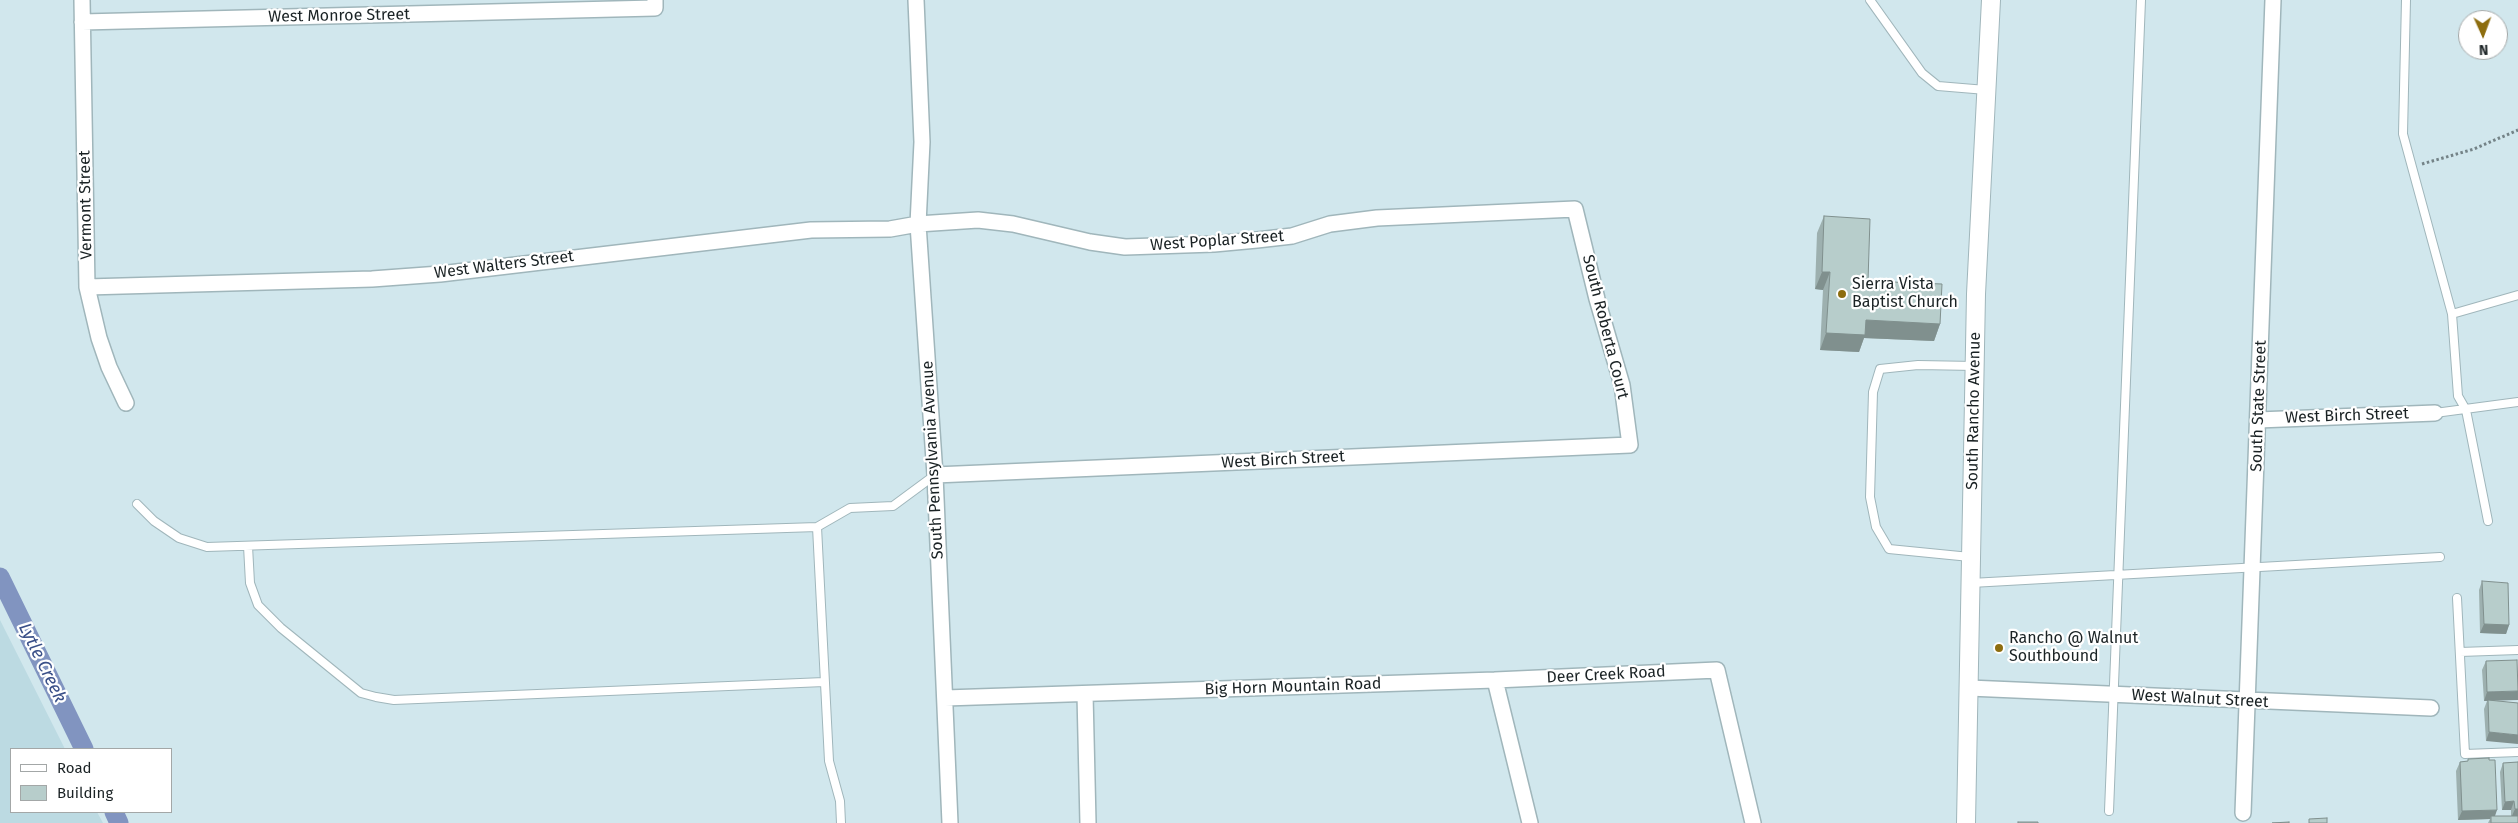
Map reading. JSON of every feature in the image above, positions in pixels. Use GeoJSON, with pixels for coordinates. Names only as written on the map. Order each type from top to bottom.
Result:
{"type":"FeatureCollection","features":[{"type":"Feature","properties":{"kind":"street","name":"Vermont Street"},"geometry":{"type":"LineString","coordinates":[[82,0],[87,287],[99,338],[109,368],[126,403]]}},
{"type":"Feature","properties":{"kind":"street","name":"South Pennsylvania Avenue"},"geometry":{"type":"LineString","coordinates":[[916,0],[922,142],[918,224],[935,475],[950,823]]}},
{"type":"Feature","properties":{"kind":"street","name":"South Rancho Avenue"},"geometry":{"type":"LineString","coordinates":[[1966,823],[1976,294],[1991,0]]}},
{"type":"Feature","properties":{"kind":"street","name":"South State Street"},"geometry":{"type":"LineString","coordinates":[[2243,813],[2273,0]]}},
{"type":"Feature","properties":{"kind":"street","name":"West Monroe Street"},"geometry":{"type":"LineString","coordinates":[[82,22],[655,4]]}},
{"type":"Feature","properties":{"kind":"street","name":"West Poplar Street"},"geometry":{"type":"LineString","coordinates":[[918,224],[978,220],[1013,224],[1090,242],[1125,247],[1214,244],[1292,236],[1330,224],[1377,218],[1575,210]]}},
{"type":"Feature","properties":{"kind":"street","name":"South Roberta Court"},"geometry":{"type":"LineString","coordinates":[[1575,210],[1597,299],[1622,385],[1630,445]]}},
{"type":"Feature","properties":{"kind":"street","name":"West Walters Street"},"geometry":{"type":"LineString","coordinates":[[87,287],[372,279],[440,274],[811,230],[890,229],[918,224]]}},
{"type":"Feature","properties":{"kind":"street","name":"West Birch Street"},"geometry":{"type":"LineString","coordinates":[[2258,420],[2435,413]]}},
{"type":"Feature","properties":{"kind":"street","name":"West Birch Street"},"geometry":{"type":"LineString","coordinates":[[935,475],[1630,445]]}},
{"type":"Feature","properties":{"kind":"street","name":"Deer Creek Road"},"geometry":{"type":"LineString","coordinates":[[1495,680],[1717,670],[1753,823]]}},
{"type":"Feature","properties":{"kind":"street","name":"Big Horn Mountain Road"},"geometry":{"type":"LineString","coordinates":[[944,698],[1495,680]]}},
{"type":"Feature","properties":{"kind":"street"},"geometry":{"type":"LineString","coordinates":[[1495,680],[1530,823]]}},
{"type":"Feature","properties":{"kind":"street","name":"West Walnut Street"},"geometry":{"type":"LineString","coordinates":[[1969,688],[2431,708]]}},
{"type":"Feature","properties":{"kind":"street"},"geometry":{"type":"LineString","coordinates":[[1085,694],[1088,823]]}},
{"type":"Feature","properties":{"kind":"lane"},"geometry":{"type":"LineString","coordinates":[[1870,0],[1922,72],[1938,86],[1987,90]]}},
{"type":"Feature","properties":{"kind":"lane"},"geometry":{"type":"LineString","coordinates":[[2109,811],[2141,0]]}},
{"type":"Feature","properties":{"kind":"lane"},"geometry":{"type":"LineString","coordinates":[[2406,0],[2403,134],[2452,314],[2458,396],[2466,410],[2488,521]]}},
{"type":"Feature","properties":{"kind":"lane"},"geometry":{"type":"LineString","coordinates":[[2452,314],[2518,295]]}},
{"type":"Feature","properties":{"kind":"lane"},"geometry":{"type":"LineString","coordinates":[[1972,557],[1889,549],[1876,528],[1870,497],[1873,392],[1880,369],[1918,365],[1975,366]]}},
{"type":"Feature","properties":{"kind":"lane"},"geometry":{"type":"LineString","coordinates":[[2435,413],[2518,402]]}},
{"type":"Feature","properties":{"kind":"lane"},"geometry":{"type":"LineString","coordinates":[[137,504],[154,521],[179,538],[207,547],[817,527],[850,508],[893,506],[935,475]]}},
{"type":"Feature","properties":{"kind":"lane"},"geometry":{"type":"LineString","coordinates":[[817,527],[829,760],[840,801],[841,823]]}},
{"type":"Feature","properties":{"kind":"lane"},"geometry":{"type":"LineString","coordinates":[[248,546],[250,583],[258,605],[281,628],[361,693],[376,698],[394,700],[824,682]]}},
{"type":"Feature","properties":{"kind":"lane"},"geometry":{"type":"LineString","coordinates":[[1971,583],[2440,557]]}},
{"type":"Feature","properties":{"kind":"lane"},"geometry":{"type":"LineString","coordinates":[[2457,598],[2465,754],[2518,752]]}},
{"type":"Feature","properties":{"kind":"lane"},"geometry":{"type":"LineString","coordinates":[[2460,652],[2518,650]]}},
{"type":"Feature","properties":{"kind":"path"},"geometry":{"type":"LineString","coordinates":[[2412,167],[2474,149],[2518,130]]}},
{"type":"Feature","properties":{"kind":"shaded area"},"geometry":{"type":"Polygon","coordinates":[[[0,620],[64,748],[10,748],[10,813],[98,813],[103,823],[0,823],[0,620]]]}},
{"type":"Feature","properties":{"kind":"building","name":"Sierra Vista Baptist Church"},"geometry":{"type":"Polygon","coordinates":[[[1824,216],[1870,219],[1868,281],[1942,284],[1940,324],[1866,320],[1865,335],[1826,333],[1830,272],[1822,272],[1824,216]]]}},
{"type":"Feature","properties":{"kind":"building"},"geometry":{"type":"Polygon","coordinates":[[[2482,581],[2508,583],[2509,625],[2484,624],[2482,581]]]}},
{"type":"Feature","properties":{"kind":"building"},"geometry":{"type":"Polygon","coordinates":[[[2517,660],[2518,691],[2487,692],[2486,661],[2517,660]]]}},
{"type":"Feature","properties":{"kind":"building"},"geometry":{"type":"Polygon","coordinates":[[[2488,700],[2518,703],[2518,735],[2489,732],[2488,700]]]}},
{"type":"Feature","properties":{"kind":"building"},"geometry":{"type":"Polygon","coordinates":[[[2489,758],[2489,760],[2495,760],[2497,810],[2462,811],[2460,762],[2468,761],[2468,759],[2489,758]]]}},
{"type":"Feature","properties":{"kind":"building"},"geometry":{"type":"Polygon","coordinates":[[[2518,762],[2518,809],[2515,809],[2514,801],[2505,802],[2503,763],[2518,762]]]}},
{"type":"Feature","properties":{"kind":"building"},"geometry":{"type":"Polygon","coordinates":[[[2491,816],[2518,816],[2518,823],[2491,823],[2491,816]]]}},
{"type":"Feature","properties":{"kind":"building"},"geometry":{"type":"Polygon","coordinates":[[[2327,818],[2327,823],[2309,823],[2309,819],[2327,818]]]}},
{"type":"Feature","properties":{"kind":"building"},"geometry":{"type":"Polygon","coordinates":[[[2038,822],[2038,823],[2018,823],[2038,822]]]}},
{"type":"Feature","properties":{"kind":"waterway","name":"Lytle Creek"},"geometry":{"type":"LineString","coordinates":[[0,577],[84,748]]}},
{"type":"Feature","properties":{"kind":"waterway","name":"Lytle Creek"},"geometry":{"type":"LineString","coordinates":[[114,813],[119,823]]}},
{"type":"Feature","properties":{"kind":"place","name":"Sierra Vista Baptist Church"},"geometry":{"type":"Point","coordinates":[1842,294]}},
{"type":"Feature","properties":{"kind":"place","name":"Rancho @ Walnut Southbound"},"geometry":{"type":"Point","coordinates":[1999,648]}}]}
